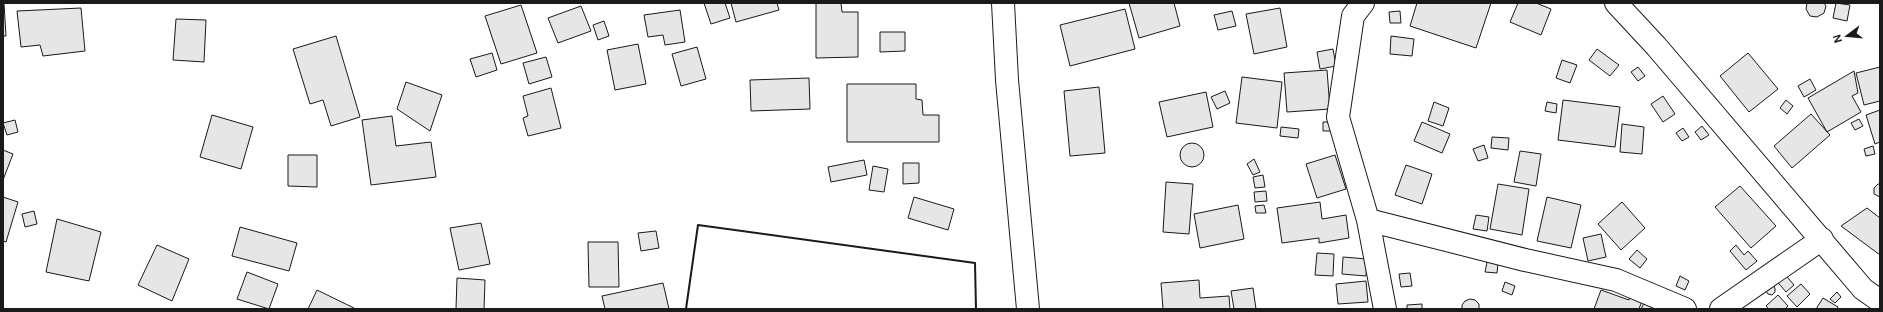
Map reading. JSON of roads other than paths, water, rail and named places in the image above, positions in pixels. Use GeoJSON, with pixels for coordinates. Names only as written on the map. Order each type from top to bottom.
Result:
{"type":"FeatureCollection","features":[{"type":"Feature","properties":{"kind":"street"},"geometry":{"type":"LineString","coordinates":[[1003,3],[1007,80],[1028,309]]}},
{"type":"Feature","properties":{"kind":"street"},"geometry":{"type":"LineString","coordinates":[[1363,3],[1353,16],[1338,117],[1368,220],[1385,309]]}},
{"type":"Feature","properties":{"kind":"street"},"geometry":{"type":"LineString","coordinates":[[1616,3],[1656,46],[1864,289],[1880,301]]}},
{"type":"Feature","properties":{"kind":"street"},"geometry":{"type":"LineString","coordinates":[[1368,220],[1525,260],[1616,280],[1686,309]]}},
{"type":"Feature","properties":{"kind":"street"},"geometry":{"type":"LineString","coordinates":[[1721,309],[1822,239]]}}]}
